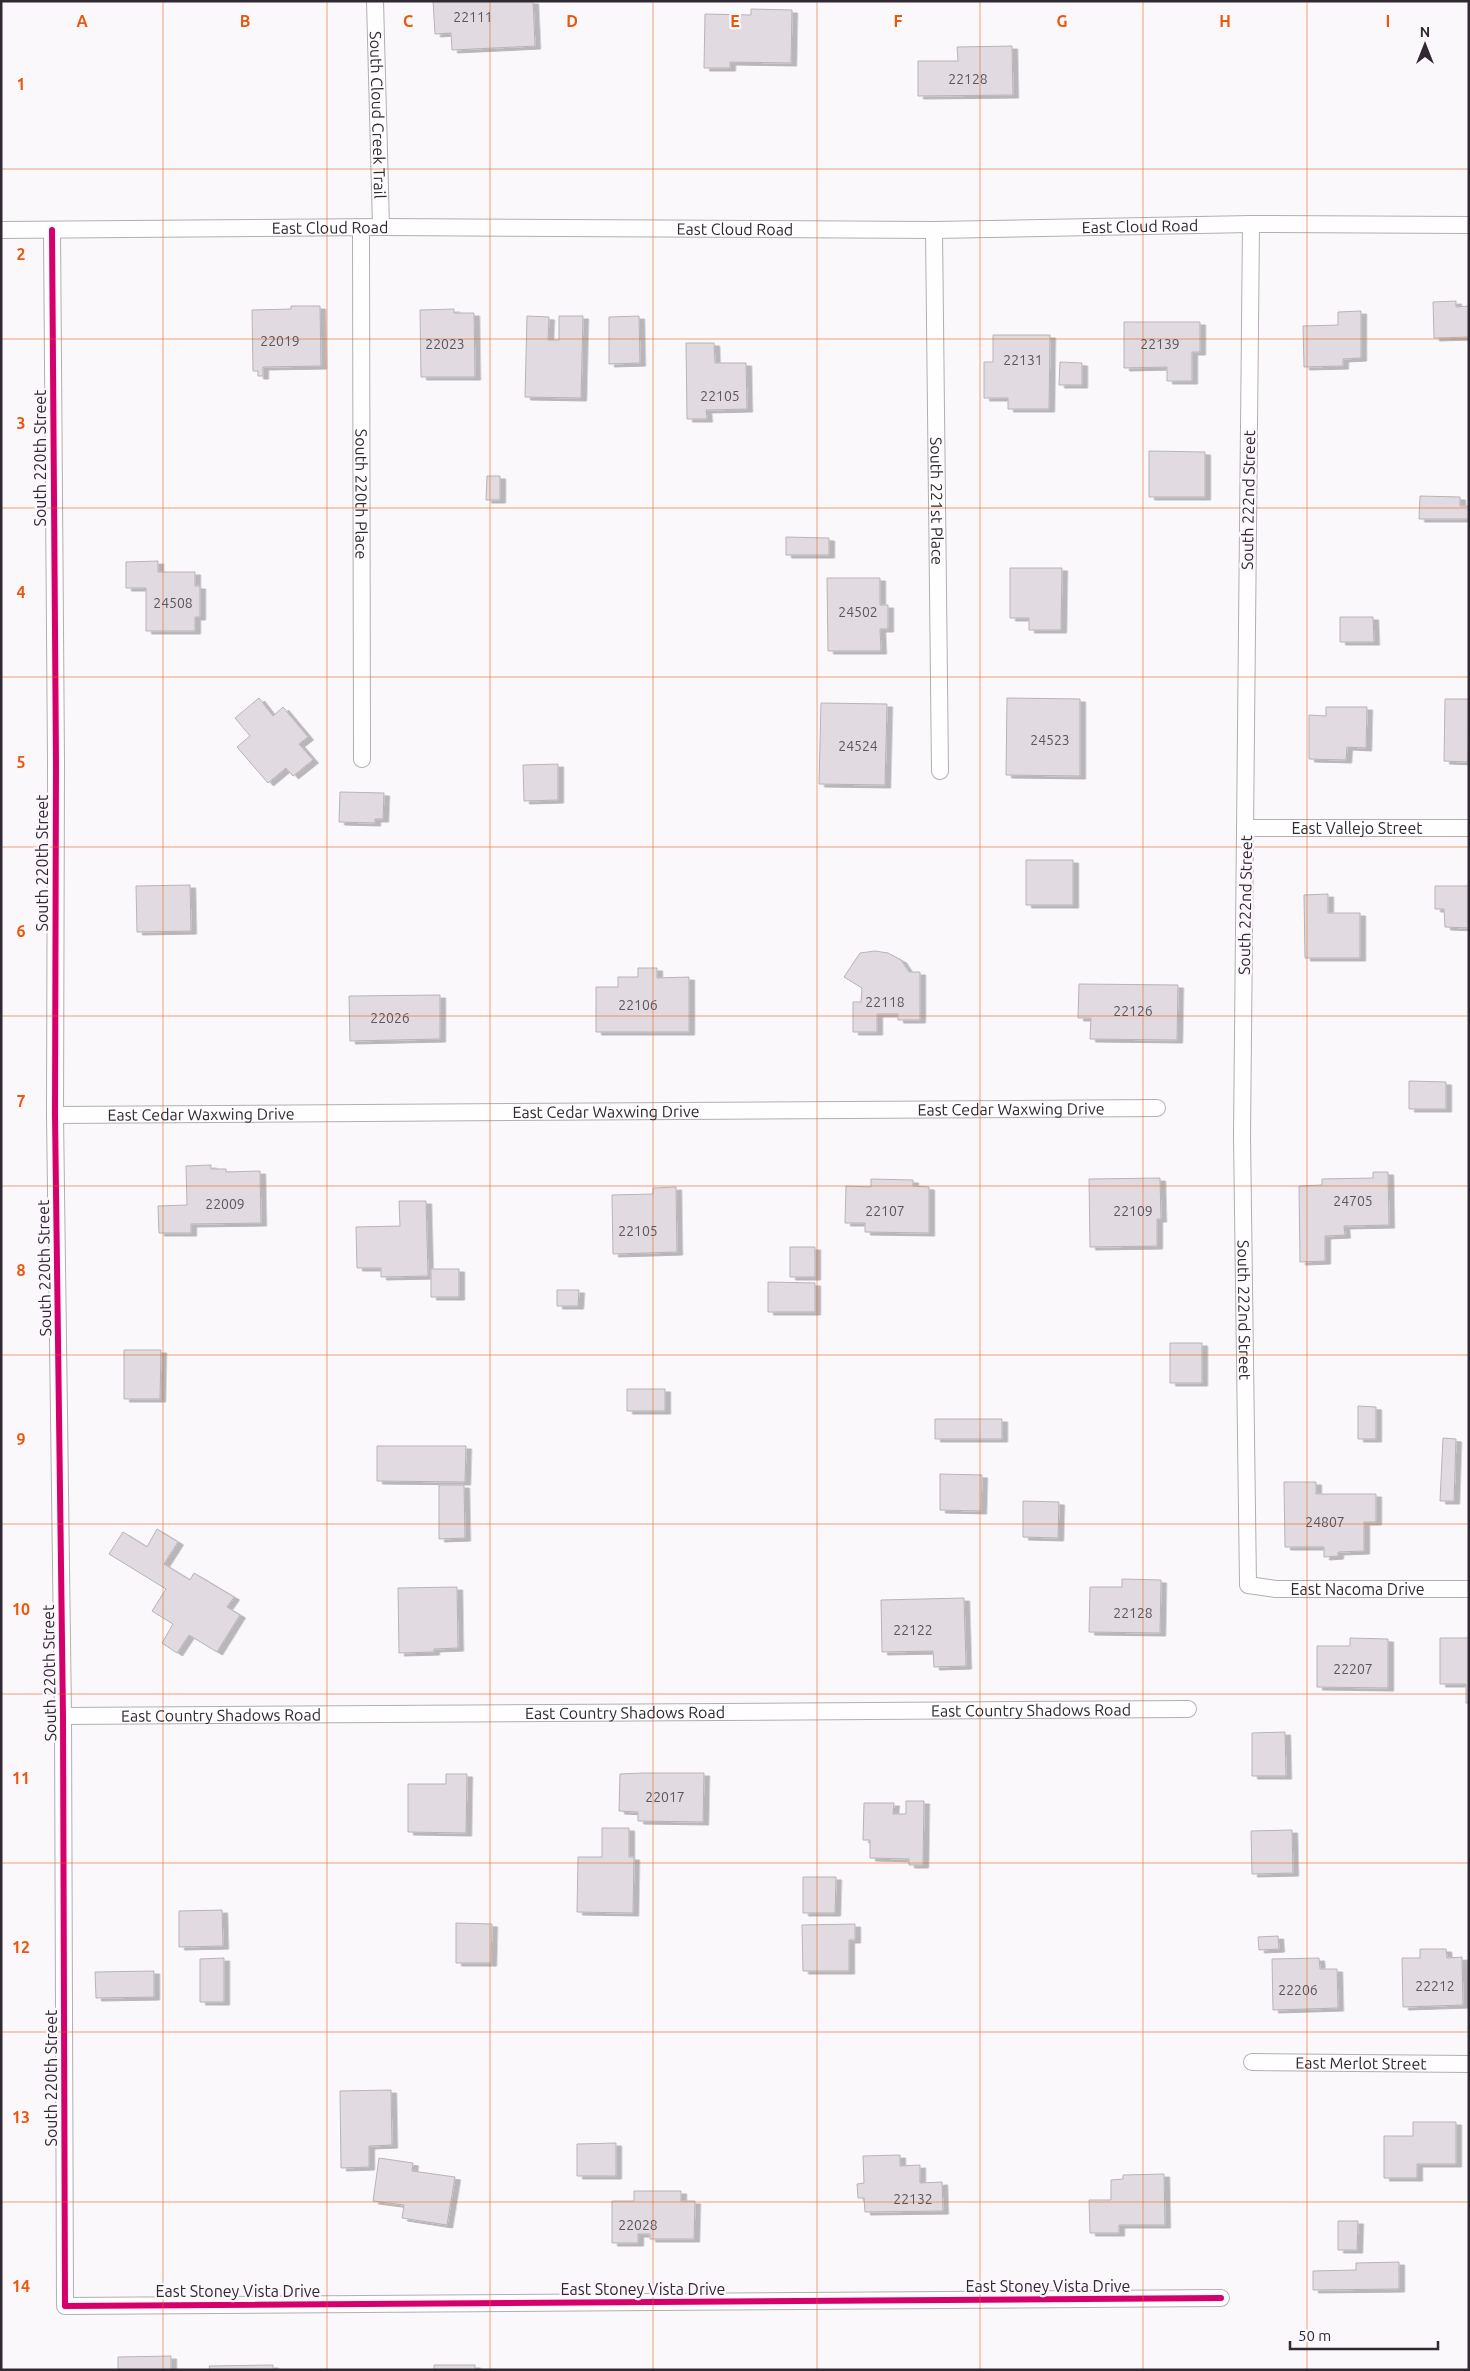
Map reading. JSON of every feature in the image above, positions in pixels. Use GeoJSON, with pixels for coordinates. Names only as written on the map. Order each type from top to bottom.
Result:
{"type":"FeatureCollection","features":[{"type":"Feature","properties":{"kind":"street","name":"South Cloud Creek Trail"},"geometry":{"type":"LineString","coordinates":[[375,1],[381,227]]}},
{"type":"Feature","properties":{"kind":"street","name":"East Cloud Road"},"geometry":{"type":"LineString","coordinates":[[1,230],[361,229],[381,227],[934,230],[1251,224],[1469,225]]}},
{"type":"Feature","properties":{"kind":"street","name":"South 222nd Street"},"geometry":{"type":"LineString","coordinates":[[1248,1585],[1242,1135],[1251,224]]}},
{"type":"Feature","properties":{"kind":"street","name":"South 220th Place"},"geometry":{"type":"LineString","coordinates":[[361,229],[362,759]]}},
{"type":"Feature","properties":{"kind":"street","name":"South 220th Street"},"geometry":{"type":"LineString","coordinates":[[52,230],[56,753],[55,1115],[64,1716],[65,2306]]}},
{"type":"Feature","properties":{"kind":"street","name":"South 221st Place"},"geometry":{"type":"LineString","coordinates":[[934,230],[940,771]]}},
{"type":"Feature","properties":{"kind":"street","name":"East Vallejo Street"},"geometry":{"type":"LineString","coordinates":[[1245,828],[1469,828]]}},
{"type":"Feature","properties":{"kind":"street","name":"East Cedar Waxwing Drive"},"geometry":{"type":"LineString","coordinates":[[55,1115],[1157,1108]]}},
{"type":"Feature","properties":{"kind":"street","name":"East Nacoma Drive"},"geometry":{"type":"LineString","coordinates":[[1248,1585],[1276,1589],[1469,1589]]}},
{"type":"Feature","properties":{"kind":"street","name":"East Country Shadows Road"},"geometry":{"type":"LineString","coordinates":[[64,1716],[1188,1709]]}},
{"type":"Feature","properties":{"kind":"street","name":"East Merlot Street"},"geometry":{"type":"LineString","coordinates":[[1252,2062],[1469,2064]]}},
{"type":"Feature","properties":{"kind":"street","name":"East Stoney Vista Drive"},"geometry":{"type":"LineString","coordinates":[[65,2306],[1221,2298]]}},
{"type":"Feature","properties":{"kind":"building"},"geometry":{"type":"Polygon","coordinates":[[[433,1],[533,1],[535,46],[452,50],[451,33],[435,34],[433,1]]]}},
{"type":"Feature","properties":{"kind":"building"},"geometry":{"type":"Polygon","coordinates":[[[751,9],[792,10],[791,63],[730,62],[730,68],[704,68],[705,14],[751,15],[751,9]]]}},
{"type":"Feature","properties":{"kind":"building"},"geometry":{"type":"Polygon","coordinates":[[[1012,46],[1013,95],[918,96],[918,61],[958,61],[957,47],[1012,46]]]}},
{"type":"Feature","properties":{"kind":"building"},"geometry":{"type":"Polygon","coordinates":[[[1456,301],[1456,307],[1469,306],[1469,337],[1434,338],[1433,302],[1456,301]]]}},
{"type":"Feature","properties":{"kind":"building"},"geometry":{"type":"Polygon","coordinates":[[[291,306],[320,306],[321,366],[263,367],[263,376],[258,376],[258,371],[253,371],[252,310],[291,309],[291,306]]]}},
{"type":"Feature","properties":{"kind":"building"},"geometry":{"type":"Polygon","coordinates":[[[454,309],[454,313],[474,313],[475,377],[421,377],[420,310],[454,309]]]}},
{"type":"Feature","properties":{"kind":"building"},"geometry":{"type":"Polygon","coordinates":[[[1361,311],[1361,358],[1343,359],[1343,366],[1304,367],[1303,326],[1338,325],[1338,312],[1361,311]]]}},
{"type":"Feature","properties":{"kind":"building"},"geometry":{"type":"Polygon","coordinates":[[[527,316],[549,317],[548,340],[559,340],[559,316],[583,316],[581,398],[525,397],[527,316]]]}},
{"type":"Feature","properties":{"kind":"building"},"geometry":{"type":"Polygon","coordinates":[[[639,316],[640,363],[609,364],[609,317],[639,316]]]}},
{"type":"Feature","properties":{"kind":"building"},"geometry":{"type":"Polygon","coordinates":[[[1124,322],[1200,322],[1200,352],[1192,352],[1192,381],[1167,381],[1167,367],[1124,368],[1124,322]]]}},
{"type":"Feature","properties":{"kind":"building"},"geometry":{"type":"Polygon","coordinates":[[[993,335],[1050,335],[1049,409],[1008,409],[1008,398],[984,398],[984,362],[993,362],[993,335]]]}},
{"type":"Feature","properties":{"kind":"building"},"geometry":{"type":"Polygon","coordinates":[[[686,343],[714,343],[715,363],[746,363],[747,409],[706,410],[707,419],[687,419],[686,343]]]}},
{"type":"Feature","properties":{"kind":"building"},"geometry":{"type":"Polygon","coordinates":[[[1060,362],[1082,363],[1082,385],[1059,385],[1060,362]]]}},
{"type":"Feature","properties":{"kind":"building"},"geometry":{"type":"Polygon","coordinates":[[[1149,451],[1205,452],[1205,497],[1149,497],[1149,451]]]}},
{"type":"Feature","properties":{"kind":"building"},"geometry":{"type":"Polygon","coordinates":[[[487,476],[500,476],[500,500],[486,500],[487,476]]]}},
{"type":"Feature","properties":{"kind":"building"},"geometry":{"type":"Polygon","coordinates":[[[1420,496],[1460,497],[1460,506],[1469,506],[1469,519],[1419,519],[1420,496]]]}},
{"type":"Feature","properties":{"kind":"building"},"geometry":{"type":"Polygon","coordinates":[[[786,537],[829,538],[829,555],[786,555],[786,537]]]}},
{"type":"Feature","properties":{"kind":"building"},"geometry":{"type":"Polygon","coordinates":[[[158,561],[158,572],[195,572],[195,586],[200,586],[200,617],[195,617],[195,631],[146,631],[146,588],[126,588],[126,562],[158,561]]]}},
{"type":"Feature","properties":{"kind":"building"},"geometry":{"type":"Polygon","coordinates":[[[1010,568],[1062,568],[1061,630],[1029,630],[1029,618],[1010,618],[1010,568]]]}},
{"type":"Feature","properties":{"kind":"building"},"geometry":{"type":"Polygon","coordinates":[[[827,578],[880,578],[880,605],[888,605],[888,629],[880,629],[881,651],[828,651],[827,578]]]}},
{"type":"Feature","properties":{"kind":"building"},"geometry":{"type":"Polygon","coordinates":[[[1340,617],[1373,617],[1374,642],[1340,642],[1340,617]]]}},
{"type":"Feature","properties":{"kind":"building"},"geometry":{"type":"Polygon","coordinates":[[[259,698],[273,716],[283,707],[308,737],[299,744],[313,760],[293,776],[286,768],[268,783],[237,747],[250,736],[235,718],[259,698]]]}},
{"type":"Feature","properties":{"kind":"building"},"geometry":{"type":"Polygon","coordinates":[[[1007,698],[1080,699],[1080,776],[1006,775],[1007,698]]]}},
{"type":"Feature","properties":{"kind":"building"},"geometry":{"type":"Polygon","coordinates":[[[1445,699],[1469,699],[1468,762],[1444,761],[1445,699]]]}},
{"type":"Feature","properties":{"kind":"building"},"geometry":{"type":"Polygon","coordinates":[[[821,703],[887,704],[885,785],[819,784],[821,703]]]}},
{"type":"Feature","properties":{"kind":"building"},"geometry":{"type":"Polygon","coordinates":[[[1326,707],[1367,707],[1366,748],[1347,747],[1346,760],[1309,759],[1309,715],[1326,716],[1326,707]]]}},
{"type":"Feature","properties":{"kind":"building"},"geometry":{"type":"Polygon","coordinates":[[[558,764],[558,800],[524,801],[523,765],[558,764]]]}},
{"type":"Feature","properties":{"kind":"building"},"geometry":{"type":"Polygon","coordinates":[[[340,792],[384,793],[383,819],[375,819],[375,823],[339,822],[340,792]]]}},
{"type":"Feature","properties":{"kind":"building"},"geometry":{"type":"Polygon","coordinates":[[[1026,860],[1073,860],[1073,905],[1026,905],[1026,860]]]}},
{"type":"Feature","properties":{"kind":"building"},"geometry":{"type":"Polygon","coordinates":[[[190,885],[191,931],[137,932],[136,886],[190,885]]]}},
{"type":"Feature","properties":{"kind":"building"},"geometry":{"type":"Polygon","coordinates":[[[1435,886],[1469,886],[1469,928],[1445,927],[1444,909],[1435,909],[1435,886]]]}},
{"type":"Feature","properties":{"kind":"building"},"geometry":{"type":"Polygon","coordinates":[[[1328,894],[1328,913],[1360,913],[1360,958],[1305,958],[1304,895],[1328,894]]]}},
{"type":"Feature","properties":{"kind":"building"},"geometry":{"type":"Polygon","coordinates":[[[875,951],[888,953],[901,960],[909,972],[920,972],[920,1020],[898,1020],[898,1014],[877,1014],[877,1032],[853,1032],[853,1002],[861,1002],[862,988],[844,977],[860,953],[875,951]]]}},
{"type":"Feature","properties":{"kind":"building"},"geometry":{"type":"Polygon","coordinates":[[[638,968],[657,968],[657,978],[689,977],[689,1032],[596,1032],[596,987],[618,987],[618,977],[638,977],[638,968]]]}},
{"type":"Feature","properties":{"kind":"building"},"geometry":{"type":"Polygon","coordinates":[[[1079,984],[1178,985],[1177,1040],[1090,1039],[1091,1018],[1078,1018],[1079,984]]]}},
{"type":"Feature","properties":{"kind":"building"},"geometry":{"type":"Polygon","coordinates":[[[440,995],[440,1039],[350,1041],[349,996],[440,995]]]}},
{"type":"Feature","properties":{"kind":"building"},"geometry":{"type":"Polygon","coordinates":[[[1409,1081],[1446,1082],[1446,1109],[1409,1109],[1409,1081]]]}},
{"type":"Feature","properties":{"kind":"building"},"geometry":{"type":"Polygon","coordinates":[[[211,1165],[211,1169],[226,1169],[226,1172],[260,1171],[261,1223],[191,1224],[191,1233],[159,1233],[158,1206],[187,1205],[186,1166],[211,1165]]]}},
{"type":"Feature","properties":{"kind":"building"},"geometry":{"type":"Polygon","coordinates":[[[1373,1172],[1388,1172],[1389,1225],[1344,1226],[1345,1235],[1325,1236],[1325,1261],[1300,1262],[1299,1186],[1322,1185],[1322,1179],[1373,1178],[1373,1172]]]}},
{"type":"Feature","properties":{"kind":"building"},"geometry":{"type":"Polygon","coordinates":[[[1160,1178],[1161,1219],[1157,1219],[1157,1246],[1090,1247],[1089,1179],[1160,1178]]]}},
{"type":"Feature","properties":{"kind":"building"},"geometry":{"type":"Polygon","coordinates":[[[871,1179],[913,1180],[913,1186],[929,1187],[929,1233],[865,1232],[865,1223],[845,1223],[846,1186],[871,1187],[871,1179]]]}},
{"type":"Feature","properties":{"kind":"building"},"geometry":{"type":"Polygon","coordinates":[[[676,1187],[677,1252],[613,1254],[612,1195],[653,1194],[653,1188],[676,1187]]]}},
{"type":"Feature","properties":{"kind":"building"},"geometry":{"type":"Polygon","coordinates":[[[399,1201],[426,1201],[428,1276],[381,1277],[381,1268],[357,1268],[356,1227],[400,1226],[399,1201]]]}},
{"type":"Feature","properties":{"kind":"building"},"geometry":{"type":"Polygon","coordinates":[[[790,1247],[815,1247],[815,1277],[790,1277],[790,1247]]]}},
{"type":"Feature","properties":{"kind":"building"},"geometry":{"type":"Polygon","coordinates":[[[431,1269],[459,1269],[459,1297],[431,1297],[431,1269]]]}},
{"type":"Feature","properties":{"kind":"building"},"geometry":{"type":"Polygon","coordinates":[[[768,1282],[815,1283],[815,1312],[768,1312],[768,1282]]]}},
{"type":"Feature","properties":{"kind":"building"},"geometry":{"type":"Polygon","coordinates":[[[557,1290],[579,1290],[578,1306],[557,1306],[557,1290]]]}},
{"type":"Feature","properties":{"kind":"building"},"geometry":{"type":"Polygon","coordinates":[[[1170,1343],[1202,1343],[1202,1383],[1170,1383],[1170,1343]]]}},
{"type":"Feature","properties":{"kind":"building"},"geometry":{"type":"Polygon","coordinates":[[[124,1350],[161,1350],[160,1399],[124,1399],[124,1350]]]}},
{"type":"Feature","properties":{"kind":"building"},"geometry":{"type":"Polygon","coordinates":[[[627,1389],[665,1389],[665,1411],[627,1411],[627,1389]]]}},
{"type":"Feature","properties":{"kind":"building"},"geometry":{"type":"Polygon","coordinates":[[[1358,1406],[1376,1407],[1376,1439],[1358,1439],[1358,1406]]]}},
{"type":"Feature","properties":{"kind":"building"},"geometry":{"type":"Polygon","coordinates":[[[935,1419],[1002,1419],[1002,1439],[935,1439],[935,1419]]]}},
{"type":"Feature","properties":{"kind":"building"},"geometry":{"type":"Polygon","coordinates":[[[1443,1438],[1456,1439],[1454,1501],[1440,1501],[1443,1438]]]}},
{"type":"Feature","properties":{"kind":"building"},"geometry":{"type":"Polygon","coordinates":[[[377,1446],[466,1446],[465,1482],[377,1481],[377,1446]]]}},
{"type":"Feature","properties":{"kind":"building"},"geometry":{"type":"Polygon","coordinates":[[[940,1474],[982,1475],[981,1511],[940,1510],[940,1474]]]}},
{"type":"Feature","properties":{"kind":"building"},"geometry":{"type":"Polygon","coordinates":[[[1284,1482],[1316,1482],[1316,1494],[1376,1494],[1376,1522],[1364,1522],[1364,1551],[1338,1552],[1338,1556],[1324,1557],[1324,1547],[1285,1547],[1284,1482]]]}},
{"type":"Feature","properties":{"kind":"building"},"geometry":{"type":"Polygon","coordinates":[[[439,1485],[464,1485],[465,1538],[439,1539],[439,1485]]]}},
{"type":"Feature","properties":{"kind":"building"},"geometry":{"type":"Polygon","coordinates":[[[1023,1501],[1059,1502],[1058,1538],[1023,1537],[1023,1501]]]}},
{"type":"Feature","properties":{"kind":"building"},"geometry":{"type":"Polygon","coordinates":[[[157,1529],[178,1542],[164,1564],[190,1580],[194,1573],[234,1597],[227,1607],[240,1615],[217,1652],[189,1635],[177,1653],[162,1643],[173,1624],[152,1611],[166,1589],[109,1554],[123,1532],[147,1547],[157,1529]]]}},
{"type":"Feature","properties":{"kind":"building"},"geometry":{"type":"Polygon","coordinates":[[[1122,1579],[1161,1580],[1160,1633],[1089,1632],[1090,1587],[1122,1587],[1122,1579]]]}},
{"type":"Feature","properties":{"kind":"building"},"geometry":{"type":"Polygon","coordinates":[[[457,1587],[458,1648],[434,1649],[434,1652],[399,1653],[398,1588],[457,1587]]]}},
{"type":"Feature","properties":{"kind":"building"},"geometry":{"type":"Polygon","coordinates":[[[964,1598],[966,1666],[934,1667],[933,1651],[882,1652],[881,1600],[964,1598]]]}},
{"type":"Feature","properties":{"kind":"building"},"geometry":{"type":"Polygon","coordinates":[[[1350,1638],[1388,1639],[1388,1688],[1317,1687],[1317,1646],[1350,1646],[1350,1638]]]}},
{"type":"Feature","properties":{"kind":"building"},"geometry":{"type":"Polygon","coordinates":[[[1440,1638],[1469,1638],[1469,1703],[1466,1703],[1466,1684],[1440,1684],[1440,1638]]]}},
{"type":"Feature","properties":{"kind":"building"},"geometry":{"type":"Polygon","coordinates":[[[1285,1732],[1286,1776],[1252,1776],[1252,1733],[1285,1732]]]}},
{"type":"Feature","properties":{"kind":"building"},"geometry":{"type":"Polygon","coordinates":[[[704,1773],[703,1822],[638,1821],[638,1812],[619,1811],[620,1774],[704,1773]]]}},
{"type":"Feature","properties":{"kind":"building"},"geometry":{"type":"Polygon","coordinates":[[[446,1774],[467,1774],[466,1833],[408,1832],[408,1784],[446,1784],[446,1774]]]}},
{"type":"Feature","properties":{"kind":"building"},"geometry":{"type":"Polygon","coordinates":[[[906,1801],[924,1801],[923,1865],[909,1865],[909,1859],[870,1858],[870,1840],[863,1840],[864,1803],[894,1803],[893,1814],[906,1814],[906,1801]]]}},
{"type":"Feature","properties":{"kind":"building"},"geometry":{"type":"Polygon","coordinates":[[[602,1828],[629,1828],[629,1857],[634,1857],[633,1913],[577,1912],[578,1857],[602,1857],[602,1828]]]}},
{"type":"Feature","properties":{"kind":"building"},"geometry":{"type":"Polygon","coordinates":[[[1292,1830],[1293,1873],[1252,1874],[1251,1831],[1292,1830]]]}},
{"type":"Feature","properties":{"kind":"building"},"geometry":{"type":"Polygon","coordinates":[[[803,1877],[836,1877],[835,1913],[803,1913],[803,1877]]]}},
{"type":"Feature","properties":{"kind":"building"},"geometry":{"type":"Polygon","coordinates":[[[222,1910],[223,1946],[179,1947],[179,1911],[222,1910]]]}},
{"type":"Feature","properties":{"kind":"building"},"geometry":{"type":"Polygon","coordinates":[[[456,1923],[492,1924],[491,1963],[456,1963],[456,1923]]]}},
{"type":"Feature","properties":{"kind":"building"},"geometry":{"type":"Polygon","coordinates":[[[855,1924],[855,1940],[849,1940],[849,1971],[803,1971],[802,1925],[855,1924]]]}},
{"type":"Feature","properties":{"kind":"building"},"geometry":{"type":"Polygon","coordinates":[[[1278,1936],[1279,1949],[1259,1950],[1258,1937],[1278,1936]]]}},
{"type":"Feature","properties":{"kind":"building"},"geometry":{"type":"Polygon","coordinates":[[[1420,1949],[1446,1949],[1447,1958],[1462,1957],[1463,2005],[1403,2007],[1402,1958],[1420,1958],[1420,1949]]]}},
{"type":"Feature","properties":{"kind":"building"},"geometry":{"type":"Polygon","coordinates":[[[224,1958],[224,2002],[200,2002],[200,1959],[224,1958]]]}},
{"type":"Feature","properties":{"kind":"building"},"geometry":{"type":"Polygon","coordinates":[[[1319,1958],[1320,1969],[1337,1969],[1338,2008],[1273,2010],[1272,1959],[1319,1958]]]}},
{"type":"Feature","properties":{"kind":"building"},"geometry":{"type":"Polygon","coordinates":[[[154,1971],[154,1997],[96,1998],[95,1972],[154,1971]]]}},
{"type":"Feature","properties":{"kind":"building"},"geometry":{"type":"Polygon","coordinates":[[[391,2090],[392,2145],[369,2146],[369,2167],[341,2168],[340,2091],[391,2090]]]}},
{"type":"Feature","properties":{"kind":"building"},"geometry":{"type":"Polygon","coordinates":[[[1413,2122],[1456,2122],[1456,2164],[1417,2164],[1417,2178],[1384,2178],[1384,2136],[1413,2136],[1413,2122]]]}},
{"type":"Feature","properties":{"kind":"building"},"geometry":{"type":"Polygon","coordinates":[[[616,2143],[616,2176],[577,2176],[577,2144],[616,2143]]]}},
{"type":"Feature","properties":{"kind":"building"},"geometry":{"type":"Polygon","coordinates":[[[900,2155],[900,2166],[920,2165],[920,2183],[942,2182],[943,2211],[865,2212],[864,2198],[858,2198],[857,2184],[864,2183],[863,2156],[900,2155]]]}},
{"type":"Feature","properties":{"kind":"building"},"geometry":{"type":"Polygon","coordinates":[[[379,2158],[413,2163],[412,2171],[455,2177],[447,2225],[402,2218],[404,2205],[373,2201],[379,2158]]]}},
{"type":"Feature","properties":{"kind":"building"},"geometry":{"type":"Polygon","coordinates":[[[1164,2174],[1165,2225],[1119,2225],[1119,2233],[1090,2233],[1089,2200],[1111,2200],[1111,2180],[1123,2179],[1123,2175],[1164,2174]]]}},
{"type":"Feature","properties":{"kind":"building"},"geometry":{"type":"Polygon","coordinates":[[[634,2191],[681,2191],[681,2201],[695,2201],[694,2239],[650,2239],[650,2234],[638,2234],[638,2243],[612,2243],[612,2201],[634,2201],[634,2191]]]}},
{"type":"Feature","properties":{"kind":"building"},"geometry":{"type":"Polygon","coordinates":[[[1338,2221],[1358,2221],[1357,2250],[1338,2250],[1338,2221]]]}},
{"type":"Feature","properties":{"kind":"building"},"geometry":{"type":"Polygon","coordinates":[[[1399,2262],[1399,2289],[1313,2290],[1313,2271],[1356,2270],[1356,2263],[1399,2262]]]}},
{"type":"Feature","properties":{"kind":"building"},"geometry":{"type":"Polygon","coordinates":[[[171,2356],[171,2370],[118,2370],[118,2357],[171,2356]]]}},
{"type":"Feature","properties":{"kind":"building"},"geometry":{"type":"Polygon","coordinates":[[[273,2365],[273,2370],[210,2370],[209,2366],[273,2365]]]}},
{"type":"Feature","properties":{"kind":"building"},"geometry":{"type":"Polygon","coordinates":[[[434,2365],[475,2365],[475,2370],[434,2370],[434,2365]]]}},
{"type":"Feature","properties":{"kind":"cycle path"},"geometry":{"type":"LineString","coordinates":[[52,230],[56,763],[55,1115],[63,1716],[65,2306],[1221,2298]]}}]}
